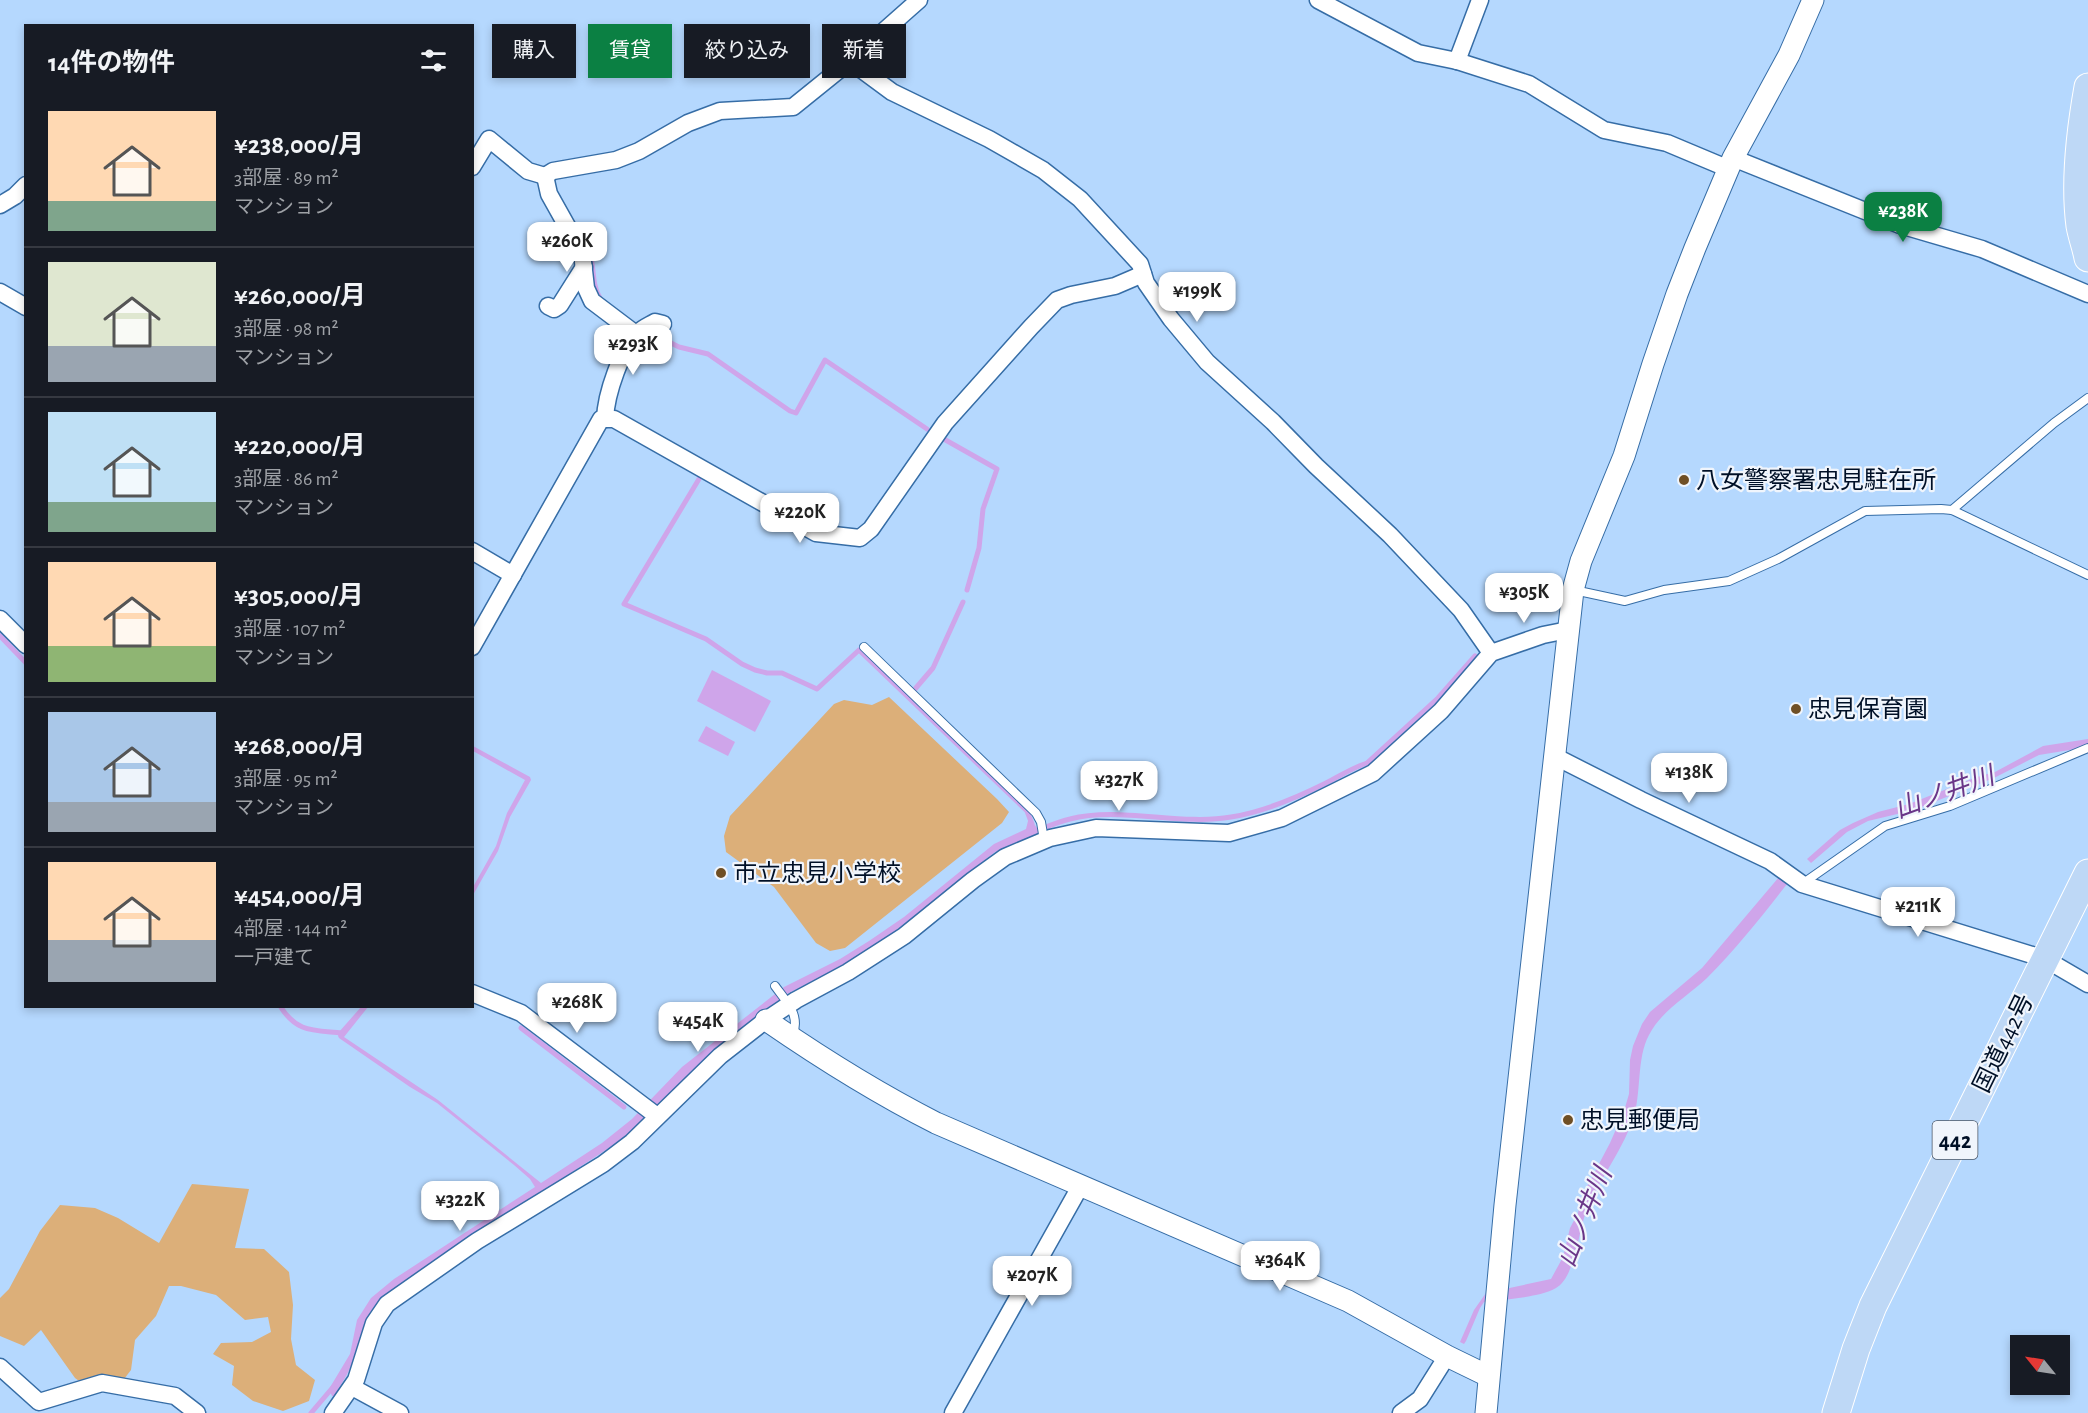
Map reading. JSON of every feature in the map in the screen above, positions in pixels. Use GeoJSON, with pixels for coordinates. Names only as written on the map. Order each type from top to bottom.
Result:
{"type":"FeatureCollection","features":[{"type":"Feature","properties":{"kind":"highway"},"geometry":{"type":"LineString","coordinates":[[2088,87],[2081,126],[2079,168],[2080,226],[2088,258]]}},
{"type":"Feature","properties":{"kind":"highway","name":"国道442号"},"geometry":{"type":"LineString","coordinates":[[1836,1413],[1873,1306],[2088,873]]}},
{"type":"Feature","properties":{"kind":"street"},"geometry":{"type":"LineString","coordinates":[[892,24],[919,0]]}},
{"type":"Feature","properties":{"kind":"street"},"geometry":{"type":"LineString","coordinates":[[1318,0],[1418,53],[1457,61],[1529,84],[1604,130],[1667,143],[1731,163],[1900,225],[1982,249],[2088,294]]}},
{"type":"Feature","properties":{"kind":"street"},"geometry":{"type":"LineString","coordinates":[[1457,61],[1480,0]]}},
{"type":"Feature","properties":{"kind":"street"},"geometry":{"type":"LineString","coordinates":[[1486,1413],[1505,1205],[1573,590],[1581,561],[1624,456],[1677,294],[1731,163],[1789,54],[1813,0]]}},
{"type":"Feature","properties":{"kind":"street"},"geometry":{"type":"LineString","coordinates":[[474,164],[489,139],[528,171],[545,176],[553,171],[624,157],[688,123],[720,111],[793,107],[829,78]]}},
{"type":"Feature","properties":{"kind":"street"},"geometry":{"type":"LineString","coordinates":[[873,78],[892,92],[989,139],[1043,170],[1080,199],[1140,264],[1146,283],[1171,319],[1207,362],[1390,535],[1461,610],[1491,653]]}},
{"type":"Feature","properties":{"kind":"street"},"geometry":{"type":"LineString","coordinates":[[545,176],[549,194],[582,253],[586,288],[592,301],[636,335]]}},
{"type":"Feature","properties":{"kind":"street"},"geometry":{"type":"LineString","coordinates":[[0,205],[24,187]]}},
{"type":"Feature","properties":{"kind":"street"},"geometry":{"type":"LineString","coordinates":[[548,306],[554,309],[560,305],[584,267]]}},
{"type":"Feature","properties":{"kind":"street"},"geometry":{"type":"LineString","coordinates":[[474,643],[601,419],[614,419],[816,533],[860,538],[871,529],[945,423],[1057,300],[1115,286],[1143,274]]}},
{"type":"Feature","properties":{"kind":"street"},"geometry":{"type":"LineString","coordinates":[[0,292],[24,306]]}},
{"type":"Feature","properties":{"kind":"street"},"geometry":{"type":"LineString","coordinates":[[605,419],[605,403],[616,371],[636,335],[655,322],[663,324]]}},
{"type":"Feature","properties":{"kind":"street"},"geometry":{"type":"LineString","coordinates":[[474,552],[513,575]]}},
{"type":"Feature","properties":{"kind":"street"},"geometry":{"type":"LineString","coordinates":[[0,619],[24,643]]}},
{"type":"Feature","properties":{"kind":"street"},"geometry":{"type":"LineString","coordinates":[[339,1412],[356,1380],[374,1323],[387,1304],[477,1241],[603,1164],[632,1142],[720,1056],[787,1002],[848,972],[904,936],[1005,857],[1044,840],[1096,828],[1229,833],[1282,818],[1373,773],[1441,711],[1491,653],[1544,635],[1568,630]]}},
{"type":"Feature","properties":{"kind":"street"},"geometry":{"type":"LineString","coordinates":[[1556,757],[1770,861],[1802,884],[2044,959],[2088,984]]}},
{"type":"Feature","properties":{"kind":"street"},"geometry":{"type":"LineString","coordinates":[[474,994],[521,1013],[657,1116]]}},
{"type":"Feature","properties":{"kind":"street"},"geometry":{"type":"LineString","coordinates":[[766,1020],[825,1061],[885,1097],[991,1148],[1348,1301],[1488,1376]]}},
{"type":"Feature","properties":{"kind":"street"},"geometry":{"type":"LineString","coordinates":[[953,1413],[1081,1185]]}},
{"type":"Feature","properties":{"kind":"street"},"geometry":{"type":"LineString","coordinates":[[1401,1413],[1420,1399],[1447,1356]]}},
{"type":"Feature","properties":{"kind":"street"},"geometry":{"type":"LineString","coordinates":[[0,1367],[39,1402],[102,1383],[175,1396],[197,1413]]}},
{"type":"Feature","properties":{"kind":"street"},"geometry":{"type":"LineString","coordinates":[[351,1387],[400,1413]]}},
{"type":"Feature","properties":{"kind":"lane"},"geometry":{"type":"LineString","coordinates":[[1953,510],[2054,423],[2088,398]]}},
{"type":"Feature","properties":{"kind":"lane"},"geometry":{"type":"LineString","coordinates":[[1573,590],[1625,601],[1664,590],[1729,581],[1778,559],[1865,511],[1941,508],[1953,510],[2088,575]]}},
{"type":"Feature","properties":{"kind":"lane"},"geometry":{"type":"LineString","coordinates":[[864,647],[1036,813],[1041,822],[1044,840]]}},
{"type":"Feature","properties":{"kind":"lane"},"geometry":{"type":"LineString","coordinates":[[1802,884],[1885,826],[1950,806],[2088,748]]}},
{"type":"Feature","properties":{"kind":"lane"},"geometry":{"type":"LineString","coordinates":[[775,986],[794,1013],[797,1026],[792,1038]]}},
{"type":"Feature","properties":{"kind":"shaded area"},"geometry":{"type":"Polygon","coordinates":[[[889,697],[1009,812],[1002,823],[845,948],[830,951],[816,943],[774,887],[726,852],[724,836],[730,816],[834,704],[844,700],[872,705],[889,697]]]}},
{"type":"Feature","properties":{"kind":"shaded area"},"geometry":{"type":"Polygon","coordinates":[[[192,1184],[249,1189],[235,1248],[264,1249],[289,1272],[293,1305],[291,1339],[296,1365],[315,1380],[309,1401],[283,1411],[253,1401],[232,1385],[234,1366],[213,1354],[221,1343],[252,1342],[271,1332],[268,1317],[245,1320],[216,1295],[181,1286],[169,1286],[156,1316],[135,1340],[131,1370],[114,1392],[93,1391],[75,1378],[41,1330],[24,1346],[0,1336],[0,1298],[9,1289],[40,1231],[60,1205],[95,1208],[118,1218],[159,1243],[192,1184]]]}},
{"type":"Feature","properties":{"kind":"water"},"geometry":{"type":"Polygon","coordinates":[[[712,670],[771,701],[755,732],[697,701],[712,670]]]}},
{"type":"Feature","properties":{"kind":"water"},"geometry":{"type":"Polygon","coordinates":[[[706,726],[735,742],[728,756],[698,741],[706,726]]]}},
{"type":"Feature","properties":{"kind":"water","name":"山ノ井川"},"geometry":{"type":"Polygon","coordinates":[[[2088,739],[2088,747],[2039,755],[1994,778],[1914,810],[1868,821],[1847,832],[1811,863],[1807,859],[1840,830],[1878,812],[1909,804],[1995,772],[2043,746],[2088,739]]]}},
{"type":"Feature","properties":{"kind":"water"},"geometry":{"type":"Polygon","coordinates":[[[474,747],[530,777],[531,780],[510,817],[498,851],[474,893],[474,885],[496,846],[507,813],[525,780],[474,752],[474,747]]]}},
{"type":"Feature","properties":{"kind":"water"},"geometry":{"type":"Polygon","coordinates":[[[1029,817],[1039,834],[995,852],[880,943],[844,965],[787,994],[704,1059],[618,1142],[386,1294],[369,1315],[355,1359],[341,1385],[332,1396],[329,1389],[350,1354],[357,1320],[371,1298],[394,1279],[535,1187],[530,1179],[514,1165],[437,1103],[339,1038],[339,1032],[360,1008],[367,1008],[344,1037],[438,1100],[541,1183],[602,1143],[632,1119],[682,1067],[784,987],[840,959],[869,941],[904,917],[994,844],[1026,829],[1029,817]]]}},
{"type":"Feature","properties":{"kind":"water","name":"山ノ井川"},"geometry":{"type":"Polygon","coordinates":[[[1779,877],[1787,884],[1758,920],[1707,978],[1660,1018],[1649,1035],[1642,1055],[1633,1119],[1589,1205],[1571,1266],[1562,1283],[1540,1294],[1484,1302],[1466,1341],[1464,1344],[1460,1342],[1474,1310],[1486,1293],[1551,1279],[1563,1257],[1570,1228],[1578,1213],[1582,1196],[1624,1111],[1629,1094],[1630,1060],[1642,1024],[1650,1012],[1702,968],[1779,877]]]}},
{"type":"Feature","properties":{"kind":"waterway"},"geometry":{"type":"LineString","coordinates":[[587,247],[595,286],[600,298]]}},
{"type":"Feature","properties":{"kind":"waterway"},"geometry":{"type":"LineString","coordinates":[[649,332],[679,347],[708,354],[796,413],[825,360],[927,429]]}},
{"type":"Feature","properties":{"kind":"waterway"},"geometry":{"type":"LineString","coordinates":[[942,438],[997,469],[983,509],[979,548],[967,590]]}},
{"type":"Feature","properties":{"kind":"waterway"},"geometry":{"type":"LineString","coordinates":[[699,479],[624,604],[706,639],[742,664],[755,670],[782,673],[817,689],[859,650],[1027,811],[1032,824]]}},
{"type":"Feature","properties":{"kind":"waterway"},"geometry":{"type":"LineString","coordinates":[[915,689],[933,668],[963,602]]}},
{"type":"Feature","properties":{"kind":"waterway"},"geometry":{"type":"LineString","coordinates":[[0,636],[24,661]]}},
{"type":"Feature","properties":{"kind":"waterway"},"geometry":{"type":"LineString","coordinates":[[1031,833],[1065,820],[1089,816],[1109,814],[1211,819],[1243,815],[1280,804],[1367,763],[1438,698],[1475,656]]}},
{"type":"Feature","properties":{"kind":"waterway"},"geometry":{"type":"LineString","coordinates":[[281,1008],[299,1026],[342,1033]]}},
{"type":"Feature","properties":{"kind":"waterway"},"geometry":{"type":"LineString","coordinates":[[521,1028],[624,1107]]}},
{"type":"Feature","properties":{"kind":"waterway"},"geometry":{"type":"LineString","coordinates":[[311,1413],[334,1386]]}},
{"type":"Feature","properties":{"kind":"place","name":"八女警察署忠見駐在所"},"geometry":{"type":"Point","coordinates":[1684,480]}},
{"type":"Feature","properties":{"kind":"place","name":"忠見保育園"},"geometry":{"type":"Point","coordinates":[1796,709]}},
{"type":"Feature","properties":{"kind":"place","name":"市立忠見小学校"},"geometry":{"type":"Point","coordinates":[721,873]}},
{"type":"Feature","properties":{"kind":"place","name":"忠見郵便局"},"geometry":{"type":"Point","coordinates":[1568,1120]}}]}
